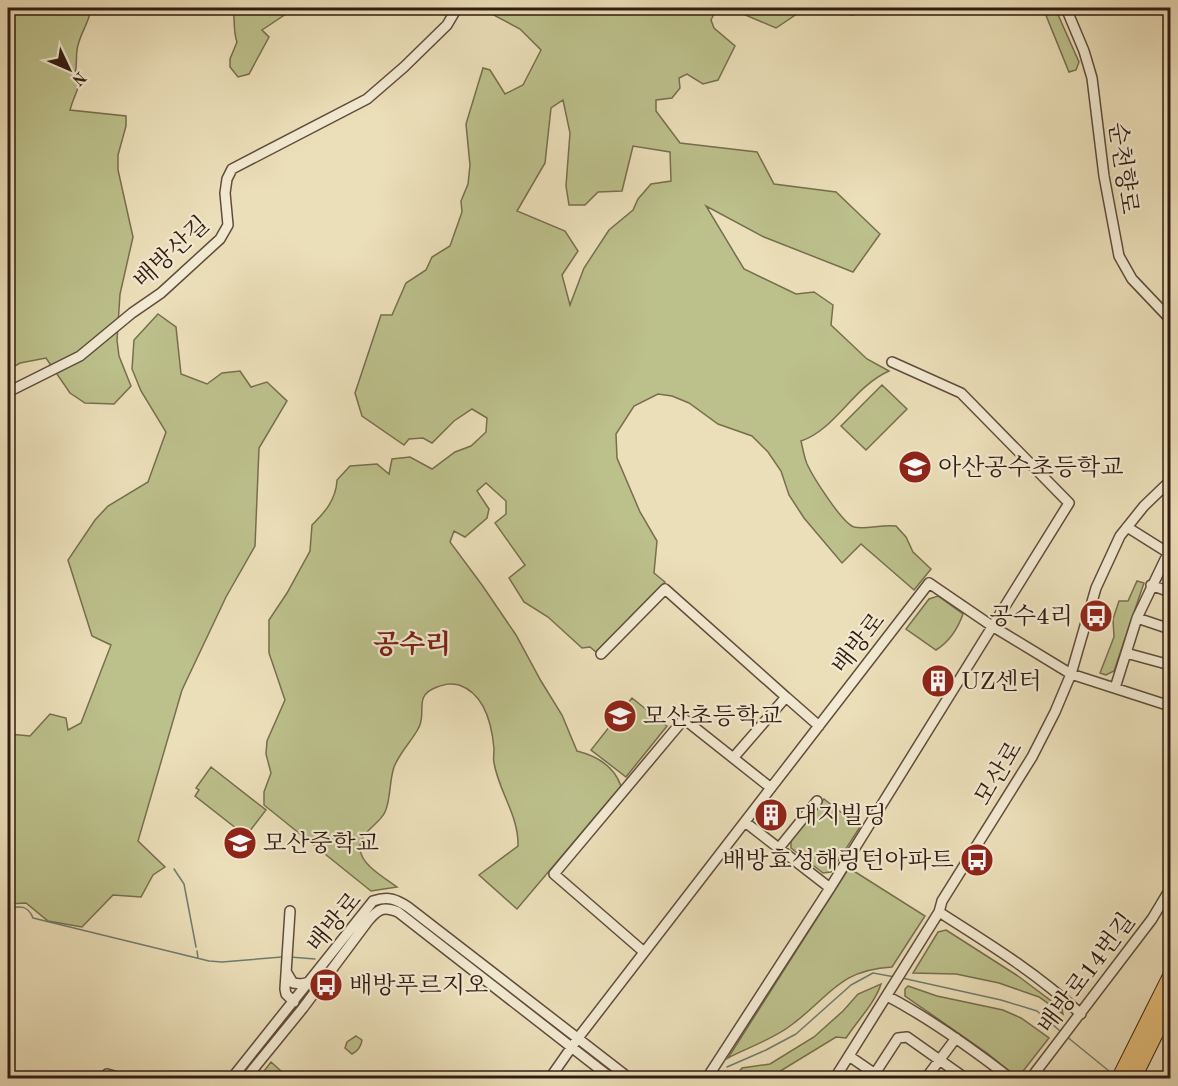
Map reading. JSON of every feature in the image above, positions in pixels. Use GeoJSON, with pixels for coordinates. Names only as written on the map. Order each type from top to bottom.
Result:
{"type":"FeatureCollection","features":[{"type":"Feature","properties":{"kind":"highway"},"geometry":{"type":"LineString","coordinates":[[1119,1078],[1170,976]]}},
{"type":"Feature","properties":{"kind":"highway"},"geometry":{"type":"LineString","coordinates":[[1134,1078],[1170,1005]]}},
{"type":"Feature","properties":{"kind":"street","name":"배방산길"},"geometry":{"type":"LineString","coordinates":[[8,392],[80,356],[132,313],[161,293],[220,239],[228,225],[225,193],[227,179],[232,169],[368,99],[447,25],[457,8]]}},
{"type":"Feature","properties":{"kind":"street","name":"순천향로"},"geometry":{"type":"LineString","coordinates":[[1066,8],[1084,51],[1092,78],[1104,176],[1119,256],[1132,279],[1170,320]]}},
{"type":"Feature","properties":{"kind":"street"},"geometry":{"type":"LineString","coordinates":[[707,1078],[830,888],[1069,504],[961,393],[892,362]]}},
{"type":"Feature","properties":{"kind":"street","name":"모산로"},"geometry":{"type":"LineString","coordinates":[[835,1078],[939,912],[942,901],[1036,750],[1071,674],[1096,588],[1111,555],[1127,527],[1144,506],[1170,481]]}},
{"type":"Feature","properties":{"kind":"street"},"geometry":{"type":"LineString","coordinates":[[1115,688],[1137,618],[1151,585],[1170,552],[1127,527]]}},
{"type":"Feature","properties":{"kind":"street","name":"배방로"},"geometry":{"type":"LineString","coordinates":[[550,1078],[578,1038],[929,583],[992,626]]}},
{"type":"Feature","properties":{"kind":"street"},"geometry":{"type":"LineString","coordinates":[[1151,585],[1170,592]]}},
{"type":"Feature","properties":{"kind":"street"},"geometry":{"type":"LineString","coordinates":[[601,654],[665,589],[819,726]]}},
{"type":"Feature","properties":{"kind":"street"},"geometry":{"type":"LineString","coordinates":[[1137,618],[1170,629]]}},
{"type":"Feature","properties":{"kind":"street"},"geometry":{"type":"LineString","coordinates":[[992,626],[1071,674],[1170,706]]}},
{"type":"Feature","properties":{"kind":"street"},"geometry":{"type":"LineString","coordinates":[[1126,653],[1170,665]]}},
{"type":"Feature","properties":{"kind":"street"},"geometry":{"type":"LineString","coordinates":[[734,757],[786,697]]}},
{"type":"Feature","properties":{"kind":"street"},"geometry":{"type":"LineString","coordinates":[[644,952],[554,874],[684,719],[771,788]]}},
{"type":"Feature","properties":{"kind":"street"},"geometry":{"type":"LineString","coordinates":[[779,848],[817,801]]}},
{"type":"Feature","properties":{"kind":"street"},"geometry":{"type":"LineString","coordinates":[[745,822],[830,888]]}},
{"type":"Feature","properties":{"kind":"street","name":"배방로14번길"},"geometry":{"type":"LineString","coordinates":[[1031,1078],[1152,918],[1170,889]]}},
{"type":"Feature","properties":{"kind":"street","name":"배방로"},"geometry":{"type":"LineString","coordinates":[[232,1078],[373,901],[384,897],[396,899],[629,1078]]}},
{"type":"Feature","properties":{"kind":"street","name":"배방로"},"geometry":{"type":"LineString","coordinates":[[251,1077],[368,921],[377,910],[387,907],[399,912],[611,1078]]}},
{"type":"Feature","properties":{"kind":"street"},"geometry":{"type":"LineString","coordinates":[[290,911],[285,989],[286,994],[294,1002]]}},
{"type":"Feature","properties":{"kind":"street"},"geometry":{"type":"LineString","coordinates":[[939,912],[1041,979],[1081,1014]]}},
{"type":"Feature","properties":{"kind":"street"},"geometry":{"type":"LineString","coordinates":[[287,968],[293,983],[310,982]]}},
{"type":"Feature","properties":{"kind":"street"},"geometry":{"type":"LineString","coordinates":[[888,993],[956,1038],[1010,1078]]}},
{"type":"Feature","properties":{"kind":"street"},"geometry":{"type":"LineString","coordinates":[[849,1056],[876,1077],[900,1036],[907,1037],[965,1078]]}},
{"type":"Feature","properties":{"kind":"street"},"geometry":{"type":"LineString","coordinates":[[926,1078],[956,1038]]}},
{"type":"Feature","properties":{"kind":"street"},"geometry":{"type":"LineString","coordinates":[[241,1066],[251,1077]]}},
{"type":"Feature","properties":{"kind":"street"},"geometry":{"type":"LineString","coordinates":[[107,1074],[120,1078]]}},
{"type":"Feature","properties":{"kind":"green space"},"geometry":{"type":"Polygon","coordinates":[[[8,8],[91,8],[78,44],[75,74],[81,77],[70,110],[126,116],[126,126],[118,155],[118,170],[133,237],[120,294],[117,340],[119,356],[131,386],[114,404],[85,403],[70,393],[46,358],[20,363],[8,370],[8,8]]]}},
{"type":"Feature","properties":{"kind":"green space"},"geometry":{"type":"Polygon","coordinates":[[[233,8],[295,8],[262,30],[269,37],[249,74],[238,77],[230,67],[230,59],[237,42],[233,8]]]}},
{"type":"Feature","properties":{"kind":"green space"},"geometry":{"type":"Polygon","coordinates":[[[483,8],[719,8],[711,20],[714,28],[735,46],[718,80],[703,84],[687,74],[679,78],[680,88],[672,98],[656,100],[656,111],[680,143],[757,152],[774,184],[836,192],[880,234],[853,272],[764,237],[706,206],[744,269],[796,294],[814,292],[833,305],[831,325],[867,359],[889,371],[865,387],[824,427],[801,441],[810,470],[828,499],[849,524],[859,528],[896,526],[906,537],[913,552],[931,569],[914,590],[861,544],[842,563],[804,518],[789,495],[781,471],[768,452],[752,436],[718,424],[689,403],[672,396],[658,394],[634,406],[616,434],[617,458],[640,512],[657,541],[654,573],[665,582],[596,652],[590,647],[582,648],[548,617],[524,602],[509,578],[525,565],[495,523],[506,514],[506,501],[486,483],[477,491],[489,509],[487,518],[465,537],[454,531],[450,542],[516,635],[562,715],[577,751],[604,763],[614,773],[621,786],[517,909],[479,875],[518,846],[517,835],[497,774],[489,721],[475,695],[459,685],[440,686],[425,695],[421,723],[394,767],[385,812],[366,833],[361,843],[361,855],[374,871],[397,887],[371,891],[264,805],[264,792],[271,773],[266,754],[267,741],[285,700],[269,653],[269,620],[310,551],[312,525],[332,500],[337,480],[350,466],[377,464],[389,474],[392,459],[410,457],[432,469],[455,452],[471,446],[486,432],[487,418],[472,409],[454,421],[432,443],[423,438],[409,439],[404,445],[362,416],[355,393],[381,315],[392,315],[406,283],[426,270],[432,257],[450,246],[462,212],[461,201],[468,184],[470,165],[466,124],[483,68],[490,70],[505,94],[523,85],[541,50],[520,29],[483,8]],[[563,100],[551,108],[545,163],[517,211],[565,231],[578,251],[562,275],[570,305],[584,268],[609,230],[633,210],[638,199],[651,184],[671,181],[670,152],[633,146],[622,191],[598,192],[585,205],[569,205],[566,186],[570,133],[563,100]]]}},
{"type":"Feature","properties":{"kind":"green space"},"geometry":{"type":"Polygon","coordinates":[[[729,8],[855,8],[853,15],[819,10],[800,12],[776,28],[729,8]]]}},
{"type":"Feature","properties":{"kind":"green space"},"geometry":{"type":"Polygon","coordinates":[[[1043,8],[1055,8],[1079,62],[1076,70],[1069,72],[1043,8]]]}},
{"type":"Feature","properties":{"kind":"green space"},"geometry":{"type":"Polygon","coordinates":[[[158,314],[176,327],[181,374],[207,384],[222,373],[240,371],[251,387],[267,382],[287,401],[259,448],[255,546],[226,597],[182,690],[138,841],[165,867],[153,875],[141,897],[113,895],[82,927],[48,921],[26,903],[8,904],[8,731],[9,734],[30,736],[50,714],[66,718],[68,730],[81,723],[111,645],[92,636],[68,560],[95,520],[108,506],[148,482],[166,432],[141,391],[132,369],[134,340],[158,314]]]}},
{"type":"Feature","properties":{"kind":"green space"},"geometry":{"type":"Polygon","coordinates":[[[882,385],[907,409],[866,450],[841,426],[882,385]]]}},
{"type":"Feature","properties":{"kind":"green space"},"geometry":{"type":"Polygon","coordinates":[[[1137,581],[1144,583],[1114,671],[1106,675],[1100,673],[1114,637],[1113,619],[1119,601],[1128,601],[1137,581]]]}},
{"type":"Feature","properties":{"kind":"green space"},"geometry":{"type":"Polygon","coordinates":[[[938,596],[963,614],[952,634],[936,650],[906,629],[929,599],[938,596]]]}},
{"type":"Feature","properties":{"kind":"green space"},"geometry":{"type":"Polygon","coordinates":[[[632,698],[667,726],[626,777],[591,750],[632,698]]]}},
{"type":"Feature","properties":{"kind":"green space"},"geometry":{"type":"Polygon","coordinates":[[[211,767],[266,810],[246,836],[195,796],[199,790],[196,788],[211,767]]]}},
{"type":"Feature","properties":{"kind":"green space"},"geometry":{"type":"Polygon","coordinates":[[[824,799],[860,827],[831,872],[823,873],[791,848],[791,839],[824,799]]]}},
{"type":"Feature","properties":{"kind":"green space"},"geometry":{"type":"Polygon","coordinates":[[[849,868],[925,916],[892,967],[859,973],[847,979],[783,1031],[728,1058],[849,868]]]}},
{"type":"Feature","properties":{"kind":"green space"},"geometry":{"type":"Polygon","coordinates":[[[946,930],[1018,976],[1062,1009],[1063,1014],[1039,997],[999,983],[956,974],[913,973],[938,932],[946,930]]]}},
{"type":"Feature","properties":{"kind":"green space"},"geometry":{"type":"Polygon","coordinates":[[[881,984],[870,1005],[846,1038],[836,1037],[769,1078],[734,1078],[742,1068],[770,1064],[814,1037],[858,994],[881,984]]]}},
{"type":"Feature","properties":{"kind":"green space"},"geometry":{"type":"Polygon","coordinates":[[[908,986],[937,996],[1003,1010],[1021,1018],[1049,1038],[1020,1075],[1014,1075],[987,1053],[905,996],[905,989],[908,986]]]}},
{"type":"Feature","properties":{"kind":"green space"},"geometry":{"type":"Polygon","coordinates":[[[356,1036],[362,1042],[359,1049],[352,1054],[345,1048],[347,1042],[356,1036]]]}},
{"type":"Feature","properties":{"kind":"green space"},"geometry":{"type":"Polygon","coordinates":[[[271,1062],[281,1071],[274,1078],[264,1071],[271,1062]]]}},
{"type":"Feature","properties":{"kind":"waterway"},"geometry":{"type":"LineString","coordinates":[[174,869],[184,884],[196,947]]}},
{"type":"Feature","properties":{"kind":"waterway"},"geometry":{"type":"LineString","coordinates":[[8,908],[23,907],[33,918],[209,961],[282,957]]}},
{"type":"Feature","properties":{"kind":"waterway"},"geometry":{"type":"LineString","coordinates":[[197,951],[198,958]]}},
{"type":"Feature","properties":{"kind":"waterway"},"geometry":{"type":"LineString","coordinates":[[290,957],[315,959]]}},
{"type":"Feature","properties":{"kind":"waterway"},"geometry":{"type":"LineString","coordinates":[[727,1067],[796,1034],[851,985],[873,973],[895,977]]}},
{"type":"Feature","properties":{"kind":"waterway"},"geometry":{"type":"LineString","coordinates":[[902,978],[1001,1000],[1037,1011],[1060,1031]]}},
{"type":"Feature","properties":{"kind":"waterway"},"geometry":{"type":"LineString","coordinates":[[1066,1036],[1109,1071]]}},
{"type":"Feature","properties":{"kind":"place","name":"아산공수초등학교"},"geometry":{"type":"Point","coordinates":[915,467]}},
{"type":"Feature","properties":{"kind":"place","name":"공수4리"},"geometry":{"type":"Point","coordinates":[1096,616]}},
{"type":"Feature","properties":{"kind":"place","name":"UZ센터"},"geometry":{"type":"Point","coordinates":[938,681]}},
{"type":"Feature","properties":{"kind":"place","name":"모산초등학교"},"geometry":{"type":"Point","coordinates":[620,716]}},
{"type":"Feature","properties":{"kind":"place","name":"대지빌딩"},"geometry":{"type":"Point","coordinates":[771,815]}},
{"type":"Feature","properties":{"kind":"place","name":"모산중학교"},"geometry":{"type":"Point","coordinates":[240,843]}},
{"type":"Feature","properties":{"kind":"place","name":"배방효성해링턴아파트"},"geometry":{"type":"Point","coordinates":[977,860]}},
{"type":"Feature","properties":{"kind":"place","name":"배방푸르지오"},"geometry":{"type":"Point","coordinates":[326,985]}},
{"type":"Feature","properties":{"kind":"district","name":"공수리"},"geometry":{"type":"Point","coordinates":[412,644]}}]}
